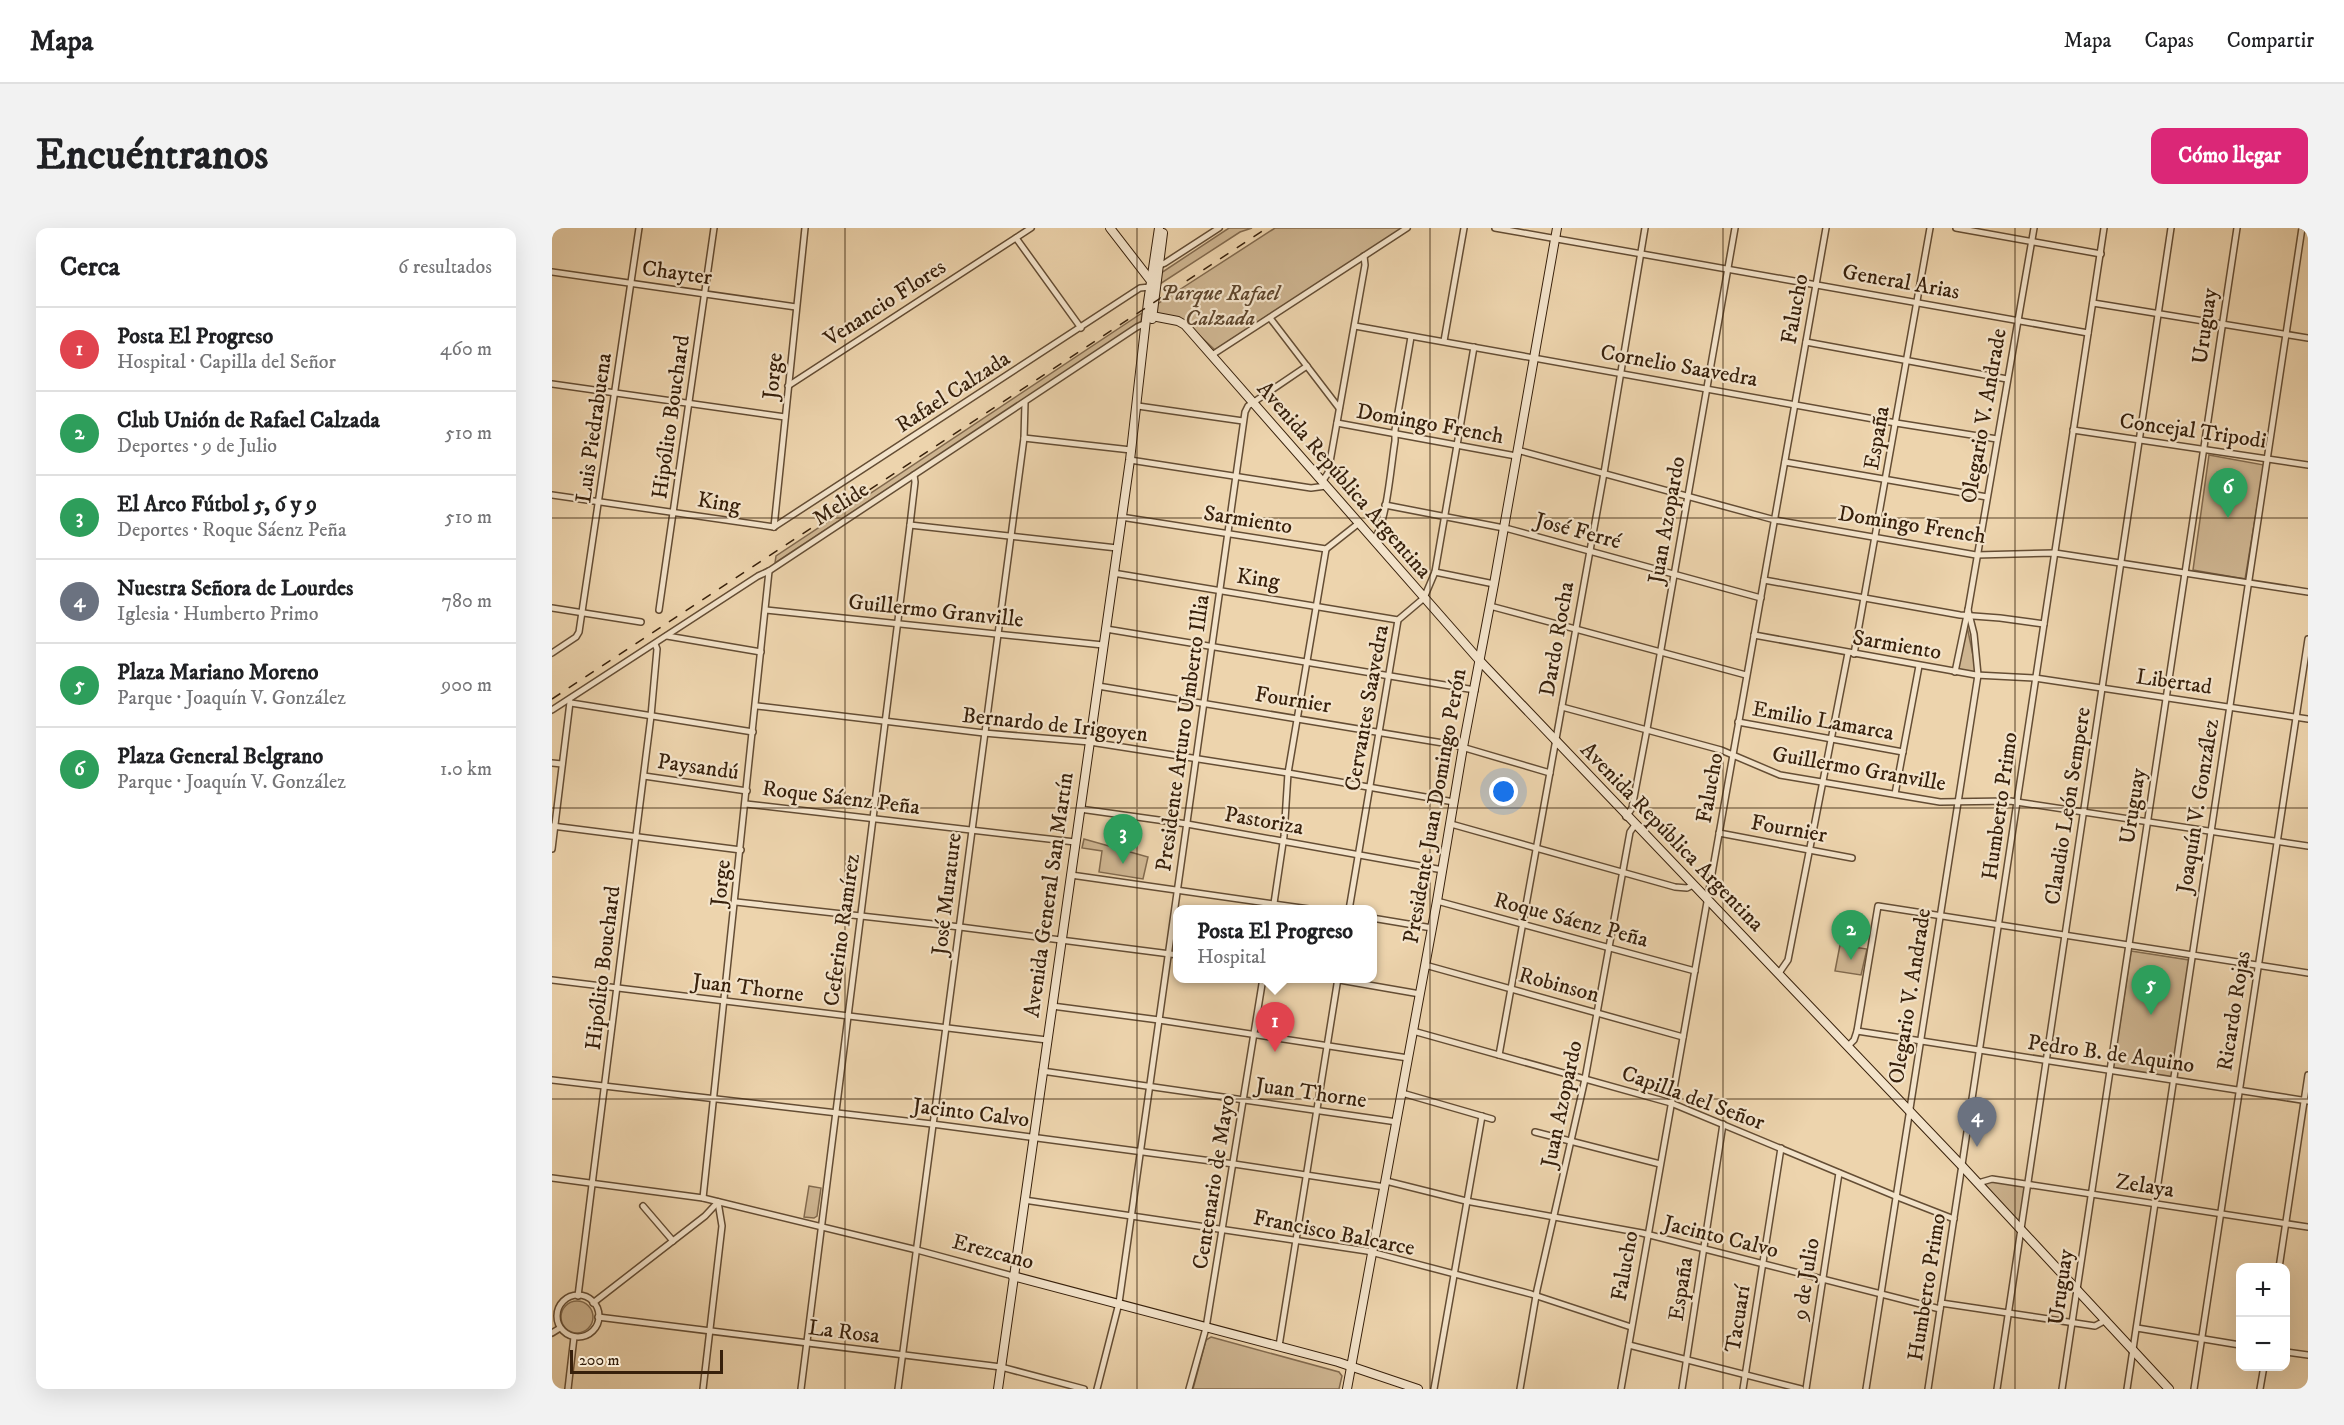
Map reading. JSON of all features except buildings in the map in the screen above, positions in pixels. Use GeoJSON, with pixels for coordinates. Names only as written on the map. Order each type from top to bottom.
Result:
{"type":"FeatureCollection","features":[{"type":"Feature","properties":{"kind":"main road"},"geometry":{"type":"LineString","coordinates":[[1110,228],[1151,284]]}},
{"type":"Feature","properties":{"kind":"main road","name":"Avenida General San Martín"},"geometry":{"type":"LineString","coordinates":[[1138,406],[1136,400],[1159,228]]}},
{"type":"Feature","properties":{"kind":"main road","name":"Avenida General San Martín"},"geometry":{"type":"LineString","coordinates":[[998,1389],[1116,549],[1138,406],[1141,400],[1164,228]]}},
{"type":"Feature","properties":{"kind":"main road","name":"Presidente Juan Domingo Perón"},"geometry":{"type":"LineString","coordinates":[[1347,1389],[1443,870],[1463,747],[1557,228]]}},
{"type":"Feature","properties":{"kind":"main road","name":"Avenida República Argentina"},"geometry":{"type":"LineString","coordinates":[[1152,316],[1178,321],[1185,325],[1480,661],[1962,1166],[2169,1389]]}},
{"type":"Feature","properties":{"kind":"main road","name":"Erezcano"},"geometry":{"type":"LineString","coordinates":[[1013,1276],[1352,1366],[1418,1389]]}},
{"type":"Feature","properties":{"kind":"street","name":"Luis Piedrabuena"},"geometry":{"type":"LineString","coordinates":[[552,653],[576,637],[583,613],[639,228]]}},
{"type":"Feature","properties":{"kind":"street","name":"Hipólito Bouchard"},"geometry":{"type":"LineString","coordinates":[[659,610],[714,228]]}},
{"type":"Feature","properties":{"kind":"street","name":"Jorge"},"geometry":{"type":"LineString","coordinates":[[774,527],[805,228]]}},
{"type":"Feature","properties":{"kind":"street","name":"Venancio Flores"},"geometry":{"type":"LineString","coordinates":[[788,386],[1031,228]]}},
{"type":"Feature","properties":{"kind":"street"},"geometry":{"type":"LineString","coordinates":[[1160,265],[1166,264],[1220,228]]}},
{"type":"Feature","properties":{"kind":"street"},"geometry":{"type":"LineString","coordinates":[[1212,355],[1407,228]]}},
{"type":"Feature","properties":{"kind":"street"},"geometry":{"type":"LineString","coordinates":[[1444,341],[1464,228]]}},
{"type":"Feature","properties":{"kind":"street","name":"General Arias"},"geometry":{"type":"LineString","coordinates":[[1495,228],[2088,333]]}},
{"type":"Feature","properties":{"kind":"street","name":"Dardo Rocha"},"geometry":{"type":"LineString","coordinates":[[1499,1055],[1604,472],[1645,228]]}},
{"type":"Feature","properties":{"kind":"street","name":"Juan Azopardo"},"geometry":{"type":"LineString","coordinates":[[1626,816],[1632,808],[1647,729],[1735,228]]}},
{"type":"Feature","properties":{"kind":"street","name":"Falucho"},"geometry":{"type":"LineString","coordinates":[[1621,1389],[1826,228]]}},
{"type":"Feature","properties":{"kind":"street","name":"España"},"geometry":{"type":"LineString","coordinates":[[1779,973],[1788,960],[1831,740],[1865,598],[1930,228]]}},
{"type":"Feature","properties":{"kind":"street"},"geometry":{"type":"LineString","coordinates":[[1956,228],[2101,254]]}},
{"type":"Feature","properties":{"kind":"street","name":"Olegario V. Andrade"},"geometry":{"type":"LineString","coordinates":[[1955,672],[1968,614],[1976,555],[2034,228]]}},
{"type":"Feature","properties":{"kind":"street","name":"Humberto Primo"},"geometry":{"type":"LineString","coordinates":[[1928,1389],[2104,228]]}},
{"type":"Feature","properties":{"kind":"street","name":"Claudio León Sempere"},"geometry":{"type":"LineString","coordinates":[[1997,1389],[2171,228]]}},
{"type":"Feature","properties":{"kind":"street","name":"Uruguay"},"geometry":{"type":"LineString","coordinates":[[2062,1389],[2237,228]]}},
{"type":"Feature","properties":{"kind":"street","name":"Joaquín V. González"},"geometry":{"type":"LineString","coordinates":[[2127,1389],[2302,228]]}},
{"type":"Feature","properties":{"kind":"street"},"geometry":{"type":"LineString","coordinates":[[1016,238],[1081,328]]}},
{"type":"Feature","properties":{"kind":"street"},"geometry":{"type":"LineString","coordinates":[[1130,460],[1311,488],[1324,484],[1328,473],[1355,326],[1365,265],[1364,256]]}},
{"type":"Feature","properties":{"kind":"street","name":"Chayter"},"geometry":{"type":"LineString","coordinates":[[552,272],[796,307]]}},
{"type":"Feature","properties":{"kind":"street","name":"Rafael Calzada"},"geometry":{"type":"LineString","coordinates":[[774,527],[1140,288],[1151,284]]}},
{"type":"Feature","properties":{"kind":"street"},"geometry":{"type":"LineString","coordinates":[[2093,303],[2308,338]]}},
{"type":"Feature","properties":{"kind":"street"},"geometry":{"type":"LineString","coordinates":[[1270,318],[1340,408]]}},
{"type":"Feature","properties":{"kind":"street","name":"Melide"},"geometry":{"type":"LineString","coordinates":[[552,710],[570,701],[644,649],[656,644],[769,571],[1146,323]]}},
{"type":"Feature","properties":{"kind":"street","name":"Cornelio Saavedra"},"geometry":{"type":"LineString","coordinates":[[1355,326],[1997,439]]}},
{"type":"Feature","properties":{"kind":"street"},"geometry":{"type":"LineString","coordinates":[[1374,540],[1379,532],[1385,505],[1412,336]]}},
{"type":"Feature","properties":{"kind":"street"},"geometry":{"type":"LineString","coordinates":[[1806,342],[2007,379]]}},
{"type":"Feature","properties":{"kind":"street","name":"Cervantes Saavedra"},"geometry":{"type":"LineString","coordinates":[[1350,905],[1398,620],[1424,598],[1436,572],[1474,347]]}},
{"type":"Feature","properties":{"kind":"street"},"geometry":{"type":"LineString","coordinates":[[1252,403],[1307,366]]}},
{"type":"Feature","properties":{"kind":"street"},"geometry":{"type":"LineString","coordinates":[[552,384],[785,417]]}},
{"type":"Feature","properties":{"kind":"street","name":"José Murature"},"geometry":{"type":"LineString","coordinates":[[898,1389],[1024,438],[1027,411],[1025,403]]}},
{"type":"Feature","properties":{"kind":"street","name":"Presidente Arturo Umberto Illia"},"geometry":{"type":"LineString","coordinates":[[1176,905],[1243,421],[1246,409],[1252,403]]}},
{"type":"Feature","properties":{"kind":"street"},"geometry":{"type":"LineString","coordinates":[[1138,406],[1243,421]]}},
{"type":"Feature","properties":{"kind":"street","name":"Domingo French"},"geometry":{"type":"LineString","coordinates":[[1337,423],[1395,436],[1517,453],[1604,472],[1775,520],[1876,538],[1976,555],[2055,554],[2308,592]]}},
{"type":"Feature","properties":{"kind":"street","name":"Concejal Tripodi"},"geometry":{"type":"LineString","coordinates":[[2073,430],[2308,465]]}},
{"type":"Feature","properties":{"kind":"street"},"geometry":{"type":"LineString","coordinates":[[1024,438],[1131,450]]}},
{"type":"Feature","properties":{"kind":"street"},"geometry":{"type":"LineString","coordinates":[[1785,462],[1987,497]]}},
{"type":"Feature","properties":{"kind":"street","name":"Ceferino Ramírez"},"geometry":{"type":"LineString","coordinates":[[801,1389],[910,525],[914,475]]}},
{"type":"Feature","properties":{"kind":"street","name":"King"},"geometry":{"type":"LineString","coordinates":[[552,495],[774,527]]}},
{"type":"Feature","properties":{"kind":"street","name":"José Ferré"},"geometry":{"type":"LineString","coordinates":[[1385,505],[1504,528],[1761,598]]}},
{"type":"Feature","properties":{"kind":"street","name":"Sarmiento"},"geometry":{"type":"LineString","coordinates":[[1121,517],[1326,549]]}},
{"type":"Feature","properties":{"kind":"street"},"geometry":{"type":"LineString","coordinates":[[1274,905],[1283,841],[1288,773],[1326,549],[1359,523]]}},
{"type":"Feature","properties":{"kind":"street"},"geometry":{"type":"LineString","coordinates":[[910,525],[1116,549]]}},
{"type":"Feature","properties":{"kind":"street","name":"Jorge"},"geometry":{"type":"LineString","coordinates":[[704,1198],[769,571]]}},
{"type":"Feature","properties":{"kind":"street"},"geometry":{"type":"LineString","coordinates":[[1436,572],[1494,584]]}},
{"type":"Feature","properties":{"kind":"street","name":"King"},"geometry":{"type":"LineString","coordinates":[[1113,573],[1398,620]]}},
{"type":"Feature","properties":{"kind":"street"},"geometry":{"type":"LineString","coordinates":[[1764,580],[1865,598],[2044,624]]}},
{"type":"Feature","properties":{"kind":"street"},"geometry":{"type":"LineString","coordinates":[[1490,606],[1746,675]]}},
{"type":"Feature","properties":{"kind":"street"},"geometry":{"type":"LineString","coordinates":[[552,608],[641,622]]}},
{"type":"Feature","properties":{"kind":"street","name":"Guillermo Granville"},"geometry":{"type":"LineString","coordinates":[[766,610],[1103,645]]}},
{"type":"Feature","properties":{"kind":"street","name":"Olegario V. Andrade"},"geometry":{"type":"LineString","coordinates":[[1866,1389],[1978,675],[1968,614]]}},
{"type":"Feature","properties":{"kind":"street"},"geometry":{"type":"LineString","coordinates":[[1106,629],[1474,690]]}},
{"type":"Feature","properties":{"kind":"street","name":"Sarmiento"},"geometry":{"type":"LineString","coordinates":[[1754,635],[1955,672],[2035,678]]}},
{"type":"Feature","properties":{"kind":"street"},"geometry":{"type":"LineString","coordinates":[[667,636],[761,652]]}},
{"type":"Feature","properties":{"kind":"street","name":"Ricardo Rojas"},"geometry":{"type":"LineString","coordinates":[[2193,1389],[2308,639]]}},
{"type":"Feature","properties":{"kind":"street","name":"Hipólito Bouchard"},"geometry":{"type":"LineString","coordinates":[[578,1296],[644,776],[656,644]]}},
{"type":"Feature","properties":{"kind":"street"},"geometry":{"type":"LineString","coordinates":[[1895,795],[1919,666]]}},
{"type":"Feature","properties":{"kind":"street","name":"Libertad"},"geometry":{"type":"LineString","coordinates":[[2035,678],[2308,719]]}},
{"type":"Feature","properties":{"kind":"street","name":"Fournier"},"geometry":{"type":"LineString","coordinates":[[1098,686],[1297,717],[1463,747],[1550,773]]}},
{"type":"Feature","properties":{"kind":"street"},"geometry":{"type":"LineString","coordinates":[[552,849],[570,701],[753,732]]}},
{"type":"Feature","properties":{"kind":"street","name":"Bernardo de Irigoyen"},"geometry":{"type":"LineString","coordinates":[[756,706],[984,733],[1090,742],[1454,802]]}},
{"type":"Feature","properties":{"kind":"street","name":"Guillermo Granville"},"geometry":{"type":"LineString","coordinates":[[1562,707],[1732,754],[1772,773],[1823,783],[1940,802],[2017,802],[2308,846]]}},
{"type":"Feature","properties":{"kind":"street","name":"Emilio Lamarca"},"geometry":{"type":"LineString","coordinates":[[1738,723],[1903,752]]}},
{"type":"Feature","properties":{"kind":"street"},"geometry":{"type":"LineString","coordinates":[[552,762],[562,764]]}},
{"type":"Feature","properties":{"kind":"street","name":"Paysandú"},"geometry":{"type":"LineString","coordinates":[[644,776],[747,791]]}},
{"type":"Feature","properties":{"kind":"street","name":"Roque Sáenz Peña"},"geometry":{"type":"LineString","coordinates":[[746,804],[1075,842]]}},
{"type":"Feature","properties":{"kind":"street","name":"Pastoriza"},"geometry":{"type":"LineString","coordinates":[[1080,809],[1187,824],[1443,870]]}},
{"type":"Feature","properties":{"kind":"street"},"geometry":{"type":"LineString","coordinates":[[1450,824],[1675,887],[1687,888],[1693,885]]}},
{"type":"Feature","properties":{"kind":"street","name":"Juan Azopardo"},"geometry":{"type":"LineString","coordinates":[[1520,1389],[1537,1297],[1586,1079],[1630,832],[1635,825]]}},
{"type":"Feature","properties":{"kind":"street"},"geometry":{"type":"LineString","coordinates":[[553,826],[741,850]]}},
{"type":"Feature","properties":{"kind":"street","name":"Fournier"},"geometry":{"type":"LineString","coordinates":[[1719,833],[1852,858]]}},
{"type":"Feature","properties":{"kind":"street"},"geometry":{"type":"LineString","coordinates":[[1071,875],[1268,905]]}},
{"type":"Feature","properties":{"kind":"street","name":"Roque Sáenz Peña"},"geometry":{"type":"LineString","coordinates":[[1437,901],[1695,971]]}},
{"type":"Feature","properties":{"kind":"street"},"geometry":{"type":"LineString","coordinates":[[736,902],[1061,939],[1173,954]]}},
{"type":"Feature","properties":{"kind":"street"},"geometry":{"type":"LineString","coordinates":[[1848,1046],[1854,1040],[1857,1031],[1878,906],[2308,973]]}},
{"type":"Feature","properties":{"kind":"street"},"geometry":{"type":"LineString","coordinates":[[1377,919],[1432,928]]}},
{"type":"Feature","properties":{"kind":"street","name":"Presidente Arturo Umberto Illia"},"geometry":{"type":"LineString","coordinates":[[1097,1389],[1119,1303],[1173,926]]}},
{"type":"Feature","properties":{"kind":"street","name":"Robinson"},"geometry":{"type":"LineString","coordinates":[[1425,965],[1683,1037]]}},
{"type":"Feature","properties":{"kind":"street","name":"Juan Thorne"},"geometry":{"type":"LineString","coordinates":[[552,980],[725,1002],[947,1026],[1047,1040]]}},
{"type":"Feature","properties":{"kind":"street","name":"Centenario de Mayo"},"geometry":{"type":"LineString","coordinates":[[1189,1389],[1206,1328],[1262,983]]}},
{"type":"Feature","properties":{"kind":"street"},"geometry":{"type":"LineString","coordinates":[[1279,1346],[1336,983]]}},
{"type":"Feature","properties":{"kind":"street"},"geometry":{"type":"LineString","coordinates":[[1359,983],[1420,994]]}},
{"type":"Feature","properties":{"kind":"street"},"geometry":{"type":"LineString","coordinates":[[1052,1006],[1254,1033],[1408,1058]]}},
{"type":"Feature","properties":{"kind":"street","name":"Capilla del Señor"},"geometry":{"type":"LineString","coordinates":[[1413,1031],[1671,1103],[1954,1219]]}},
{"type":"Feature","properties":{"kind":"street"},"geometry":{"type":"LineString","coordinates":[[1857,1031],[1979,1051]]}},
{"type":"Feature","properties":{"kind":"street","name":"Pedro B. de Aquino"},"geometry":{"type":"LineString","coordinates":[[1979,1051],[2306,1100]]}},
{"type":"Feature","properties":{"kind":"street","name":"Juan Thorne"},"geometry":{"type":"LineString","coordinates":[[1042,1071],[1396,1122]]}},
{"type":"Feature","properties":{"kind":"street"},"geometry":{"type":"LineString","coordinates":[[2280,1263],[2308,1075]]}},
{"type":"Feature","properties":{"kind":"street","name":"Jacinto Calvo"},"geometry":{"type":"LineString","coordinates":[[552,1080],[932,1125],[1385,1184],[1647,1235],[1881,1295],[1941,1306],[2009,1313],[2095,1326],[2106,1320]]}},
{"type":"Feature","properties":{"kind":"street","name":"Juan Thorne"},"geometry":{"type":"LineString","coordinates":[[1402,1093],[1492,1119]]}},
{"type":"Feature","properties":{"kind":"street"},"geometry":{"type":"LineString","coordinates":[[1434,1389],[1482,1116]]}},
{"type":"Feature","properties":{"kind":"street","name":"España"},"geometry":{"type":"LineString","coordinates":[[1682,1389],[1723,1124]]}},
{"type":"Feature","properties":{"kind":"street"},"geometry":{"type":"LineString","coordinates":[[1535,1131],[1660,1164]]}},
{"type":"Feature","properties":{"kind":"street","name":"Tacuarí"},"geometry":{"type":"LineString","coordinates":[[1743,1389],[1781,1148]]}},
{"type":"Feature","properties":{"kind":"street","name":"9 de Julio"},"geometry":{"type":"LineString","coordinates":[[1806,1389],[1839,1173]]}},
{"type":"Feature","properties":{"kind":"street","name":"Erezcano"},"geometry":{"type":"LineString","coordinates":[[552,1178],[704,1198],[1013,1276]]}},
{"type":"Feature","properties":{"kind":"street","name":"Zelaya"},"geometry":{"type":"LineString","coordinates":[[1978,1183],[1992,1179],[2308,1227]]}},
{"type":"Feature","properties":{"kind":"street","name":"Francisco Balcarce"},"geometry":{"type":"LineString","coordinates":[[1024,1200],[1373,1252],[1537,1297],[1631,1327]]}},
{"type":"Feature","properties":{"kind":"street"},"geometry":{"type":"LineString","coordinates":[[593,1303],[705,1216],[718,1202]]}},
{"type":"Feature","properties":{"kind":"street"},"geometry":{"type":"LineString","coordinates":[[703,1389],[722,1226],[718,1202]]}},
{"type":"Feature","properties":{"kind":"street"},"geometry":{"type":"LineString","coordinates":[[644,1206],[673,1241]]}},
{"type":"Feature","properties":{"kind":"street"},"geometry":{"type":"LineString","coordinates":[[578,1296],[593,1303],[598,1317],[590,1333],[574,1337],[560,1328],[555,1311],[563,1301],[578,1296]]}},
{"type":"Feature","properties":{"kind":"street","name":"La Rosa"},"geometry":{"type":"LineString","coordinates":[[598,1317],[1001,1367],[1084,1389]]}},
{"type":"Feature","properties":{"kind":"street"},"geometry":{"type":"LineString","coordinates":[[552,1333],[560,1328]]}},
{"type":"Feature","properties":{"kind":"street"},"geometry":{"type":"LineString","coordinates":[[2137,1328],[2236,1344]]}},
{"type":"Feature","properties":{"kind":"street"},"geometry":{"type":"LineString","coordinates":[[568,1389],[574,1337]]}},
{"type":"Feature","properties":{"kind":"street"},"geometry":{"type":"LineString","coordinates":[[1629,1345],[1801,1389]]}},
{"type":"Feature","properties":{"kind":"street"},"geometry":{"type":"LineString","coordinates":[[2290,1353],[2308,1355]]}},
{"type":"Feature","properties":{"kind":"street"},"geometry":{"type":"LineString","coordinates":[[2260,1389],[2263,1371]]}},
{"type":"Feature","properties":{"kind":"green space"},"geometry":{"type":"Polygon","coordinates":[[[1229,228],[1252,228],[1240,232],[1160,284],[1161,273],[1229,228]]]}},
{"type":"Feature","properties":{"kind":"green space","name":"Parque Rafael Calzada"},"geometry":{"type":"Polygon","coordinates":[[[1275,228],[1403,228],[1215,350],[1182,319],[1156,313],[1156,305],[1275,228]]]}},
{"type":"Feature","properties":{"kind":"green space"},"geometry":{"type":"Polygon","coordinates":[[[1142,313],[1141,322],[775,563],[776,556],[1142,313]]]}},
{"type":"Feature","properties":{"kind":"green space"},"geometry":{"type":"Polygon","coordinates":[[[2209,455],[2264,465],[2245,579],[2193,570],[2209,455]]]}},
{"type":"Feature","properties":{"kind":"green space"},"geometry":{"type":"Polygon","coordinates":[[[1967,626],[1976,670],[1974,673],[1958,670],[1967,626]]]}},
{"type":"Feature","properties":{"kind":"green space"},"geometry":{"type":"Polygon","coordinates":[[[1084,839],[1148,857],[1143,879],[1099,872],[1102,851],[1082,848],[1084,839]]]}},
{"type":"Feature","properties":{"kind":"green space"},"geometry":{"type":"Polygon","coordinates":[[[1840,945],[1867,949],[1861,975],[1835,971],[1840,945]]]}},
{"type":"Feature","properties":{"kind":"green space"},"geometry":{"type":"Polygon","coordinates":[[[2131,951],[2189,960],[2171,1078],[2113,1069],[2131,951]]]}},
{"type":"Feature","properties":{"kind":"green space"},"geometry":{"type":"Polygon","coordinates":[[[1984,1180],[2027,1184],[2021,1229],[1978,1183],[1984,1180]]]}},
{"type":"Feature","properties":{"kind":"green space"},"geometry":{"type":"Polygon","coordinates":[[[809,1186],[821,1188],[817,1216],[814,1218],[804,1217],[809,1186]]]}},
{"type":"Feature","properties":{"kind":"green space"},"geometry":{"type":"Polygon","coordinates":[[[577,1301],[588,1306],[593,1317],[588,1328],[577,1333],[566,1328],[561,1317],[566,1306],[577,1301]]]}},
{"type":"Feature","properties":{"kind":"green space"},"geometry":{"type":"Polygon","coordinates":[[[1211,1337],[1339,1372],[1342,1376],[1339,1389],[1193,1389],[1206,1340],[1211,1337]]]}},
{"type":"Feature","properties":{"kind":"railway"},"geometry":{"type":"LineString","coordinates":[[552,699],[1267,228]]}},
{"type":"Feature","properties":{"kind":"place","name":"Plaza General Belgrano"},"geometry":{"type":"Point","coordinates":[2228,518]}},
{"type":"Feature","properties":{"kind":"place","name":"El Arco Fútbol 5, 6 y 9"},"geometry":{"type":"Point","coordinates":[1123,864]}},
{"type":"Feature","properties":{"kind":"place","name":"Club Unión de Rafael Calzada"},"geometry":{"type":"Point","coordinates":[1851,960]}},
{"type":"Feature","properties":{"kind":"place","name":"Plaza Mariano Moreno"},"geometry":{"type":"Point","coordinates":[2151,1015]}},
{"type":"Feature","properties":{"kind":"place","name":"Posta El Progreso"},"geometry":{"type":"Point","coordinates":[1275,1052]}},
{"type":"Feature","properties":{"kind":"place","name":"Nuestra Señora de Lourdes"},"geometry":{"type":"Point","coordinates":[1977,1147]}}]}
